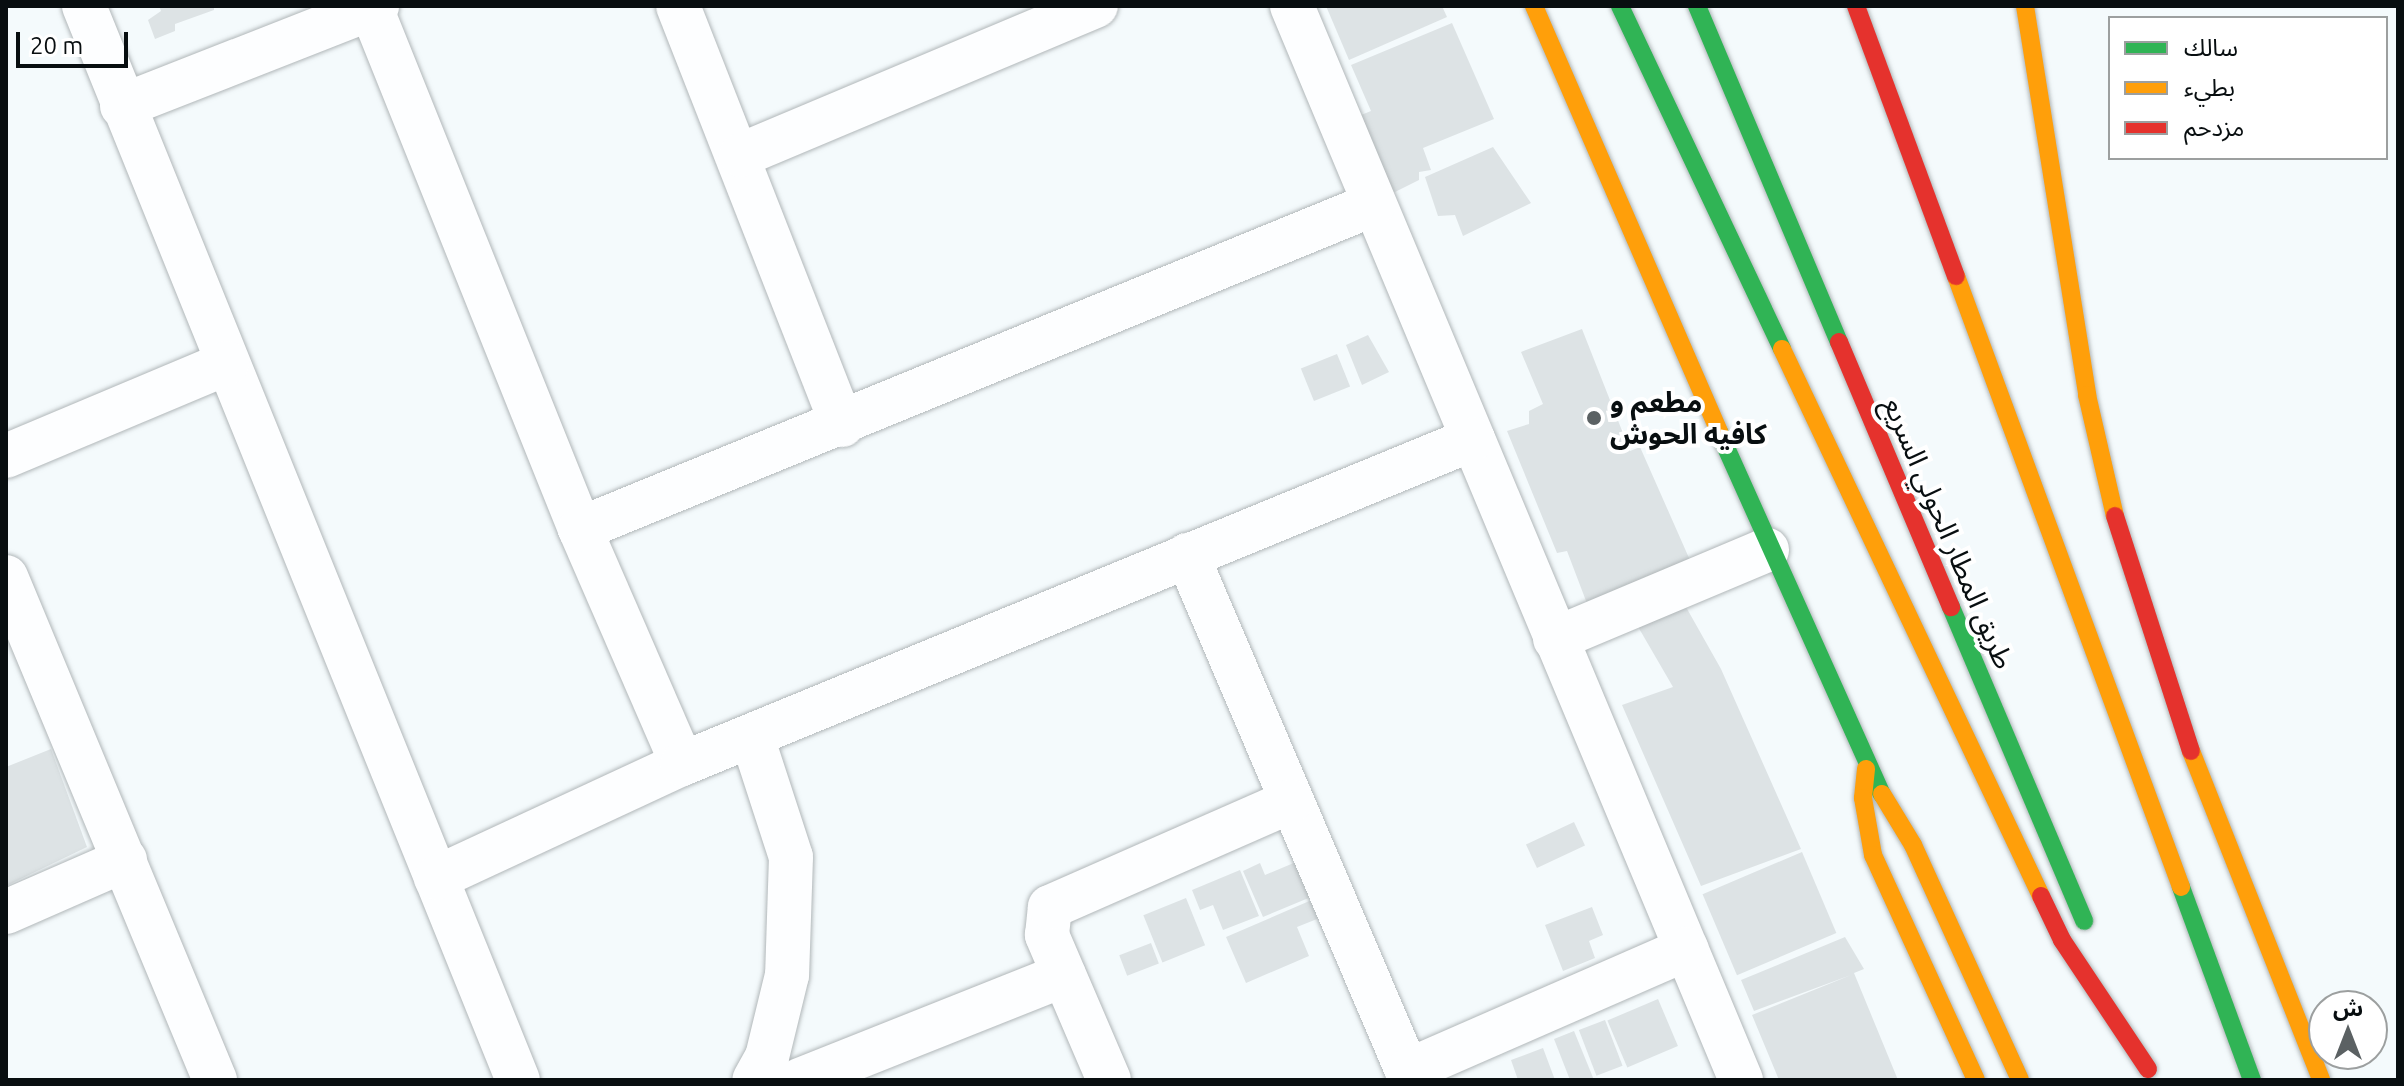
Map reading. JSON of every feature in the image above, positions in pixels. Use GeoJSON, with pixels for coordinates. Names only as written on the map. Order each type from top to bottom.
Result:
{"type":"FeatureCollection","features":[{"type":"Feature","properties":{"kind":"main road"},"geometry":{"type":"LineString","coordinates":[[1534,6],[1767,550],[1866,769],[1913,845],[2020,1080]]}},
{"type":"Feature","properties":{"kind":"main road"},"geometry":{"type":"LineString","coordinates":[[1620,6],[2062,940],[2150,1074]]}},
{"type":"Feature","properties":{"kind":"main road","name":"طريق المطار الحولي السريع"},"geometry":{"type":"LineString","coordinates":[[1697,6],[2092,939]]}},
{"type":"Feature","properties":{"kind":"main road"},"geometry":{"type":"LineString","coordinates":[[1856,6],[2252,1080]]}},
{"type":"Feature","properties":{"kind":"main road"},"geometry":{"type":"LineString","coordinates":[[2025,6],[2087,395],[2118,530],[2195,764],[2321,1080]]}},
{"type":"Feature","properties":{"kind":"main road"},"geometry":{"type":"LineString","coordinates":[[1866,769],[1863,798],[1873,855],[1976,1080]]}},
{"type":"Feature","properties":{"kind":"main road"},"geometry":{"type":"LineString","coordinates":[[2104,968],[2150,1074]]}},
{"type":"Feature","properties":{"kind":"street"},"geometry":{"type":"LineString","coordinates":[[84,6],[518,1080]]}},
{"type":"Feature","properties":{"kind":"street"},"geometry":{"type":"LineString","coordinates":[[678,6],[741,155],[842,425]]}},
{"type":"Feature","properties":{"kind":"street"},"geometry":{"type":"LineString","coordinates":[[741,155],[1096,6]]}},
{"type":"Feature","properties":{"kind":"street"},"geometry":{"type":"LineString","coordinates":[[1292,6],[1741,1080]]}},
{"type":"Feature","properties":{"kind":"street"},"geometry":{"type":"LineString","coordinates":[[122,106],[374,7],[580,529],[682,764]]}},
{"type":"Feature","properties":{"kind":"street"},"geometry":{"type":"LineString","coordinates":[[580,529],[842,425],[1374,204]]}},
{"type":"Feature","properties":{"kind":"street"},"geometry":{"type":"LineString","coordinates":[[6,456],[227,363]]}},
{"type":"Feature","properties":{"kind":"street"},"geometry":{"type":"LineString","coordinates":[[436,878],[682,764],[1473,439]]}},
{"type":"Feature","properties":{"kind":"street"},"geometry":{"type":"LineString","coordinates":[[1555,639],[1767,550]]}},
{"type":"Feature","properties":{"kind":"street"},"geometry":{"type":"LineString","coordinates":[[1187,555],[1409,1075],[1686,949]]}},
{"type":"Feature","properties":{"kind":"street"},"geometry":{"type":"LineString","coordinates":[[6,577],[215,1080]]}},
{"type":"Feature","properties":{"kind":"street"},"geometry":{"type":"LineString","coordinates":[[752,737],[791,857],[787,975],[767,1057],[754,1080]]}},
{"type":"Feature","properties":{"kind":"street"},"geometry":{"type":"LineString","coordinates":[[1109,1080],[1044,925],[1058,900],[1291,801]]}},
{"type":"Feature","properties":{"kind":"street"},"geometry":{"type":"LineString","coordinates":[[6,912],[125,860]]}},
{"type":"Feature","properties":{"kind":"street"},"geometry":{"type":"LineString","coordinates":[[800,1080],[1064,975]]}},
{"type":"Feature","properties":{"kind":"building"},"geometry":{"type":"Polygon","coordinates":[[[159,6],[214,6],[214,10],[175,24],[175,31],[155,39],[148,20],[161,11],[159,6]]]}},
{"type":"Feature","properties":{"kind":"building"},"geometry":{"type":"Polygon","coordinates":[[[1326,6],[1442,6],[1447,17],[1349,60],[1326,6]]]}},
{"type":"Feature","properties":{"kind":"building"},"geometry":{"type":"Polygon","coordinates":[[[1452,23],[1494,119],[1423,148],[1431,170],[1419,172],[1419,180],[1389,195],[1356,117],[1371,111],[1351,65],[1452,23]]]}},
{"type":"Feature","properties":{"kind":"building"},"geometry":{"type":"Polygon","coordinates":[[[1493,147],[1531,203],[1463,236],[1455,215],[1438,216],[1425,177],[1493,147]]]}},
{"type":"Feature","properties":{"kind":"building"},"geometry":{"type":"Polygon","coordinates":[[[1582,329],[1630,451],[1640,447],[1693,567],[1591,614],[1567,551],[1557,553],[1507,431],[1529,424],[1529,411],[1543,404],[1521,352],[1582,329]]]}},
{"type":"Feature","properties":{"kind":"building"},"geometry":{"type":"Polygon","coordinates":[[[1368,335],[1389,372],[1362,385],[1346,345],[1368,335]]]}},
{"type":"Feature","properties":{"kind":"building"},"geometry":{"type":"Polygon","coordinates":[[[1337,354],[1350,386],[1314,401],[1301,369],[1337,354]]]}},
{"type":"Feature","properties":{"kind":"building"},"geometry":{"type":"Polygon","coordinates":[[[1686,607],[1721,669],[1801,849],[1701,886],[1622,705],[1673,687],[1637,625],[1686,607]]]}},
{"type":"Feature","properties":{"kind":"building"},"geometry":{"type":"Polygon","coordinates":[[[51,749],[87,847],[6,886],[6,767],[51,749]]]}},
{"type":"Feature","properties":{"kind":"building"},"geometry":{"type":"Polygon","coordinates":[[[1574,822],[1585,846],[1537,868],[1526,844],[1574,822]]]}},
{"type":"Feature","properties":{"kind":"building"},"geometry":{"type":"Polygon","coordinates":[[[1802,852],[1836,933],[1737,975],[1703,894],[1802,852]]]}},
{"type":"Feature","properties":{"kind":"building"},"geometry":{"type":"Polygon","coordinates":[[[1296,862],[1311,897],[1263,917],[1243,871],[1260,863],[1265,875],[1296,862]]]}},
{"type":"Feature","properties":{"kind":"building"},"geometry":{"type":"Polygon","coordinates":[[[1240,870],[1259,916],[1223,930],[1213,905],[1200,910],[1192,890],[1240,870]]]}},
{"type":"Feature","properties":{"kind":"building"},"geometry":{"type":"Polygon","coordinates":[[[1186,898],[1205,945],[1162,963],[1143,915],[1186,898]]]}},
{"type":"Feature","properties":{"kind":"building"},"geometry":{"type":"Polygon","coordinates":[[[1314,899],[1322,917],[1297,927],[1309,956],[1246,983],[1226,937],[1314,899]]]}},
{"type":"Feature","properties":{"kind":"building"},"geometry":{"type":"Polygon","coordinates":[[[1592,907],[1603,935],[1589,941],[1595,958],[1563,971],[1545,925],[1592,907]]]}},
{"type":"Feature","properties":{"kind":"building"},"geometry":{"type":"Polygon","coordinates":[[[1845,937],[1864,969],[1854,973],[1898,1080],[1779,1080],[1752,1015],[1851,975],[1754,1011],[1741,980],[1845,937]]]}},
{"type":"Feature","properties":{"kind":"building"},"geometry":{"type":"Polygon","coordinates":[[[1151,943],[1159,964],[1127,976],[1119,955],[1151,943]]]}},
{"type":"Feature","properties":{"kind":"building"},"geometry":{"type":"Polygon","coordinates":[[[1658,999],[1678,1046],[1627,1067],[1607,1020],[1658,999]]]}},
{"type":"Feature","properties":{"kind":"building"},"geometry":{"type":"Polygon","coordinates":[[[1605,1020],[1623,1066],[1596,1076],[1579,1030],[1605,1020]]]}},
{"type":"Feature","properties":{"kind":"building"},"geometry":{"type":"Polygon","coordinates":[[[1574,1031],[1594,1080],[1570,1080],[1554,1039],[1574,1031]]]}},
{"type":"Feature","properties":{"kind":"building"},"geometry":{"type":"Polygon","coordinates":[[[1543,1048],[1555,1080],[1518,1080],[1511,1060],[1543,1048]]]}},
{"type":"Feature","properties":{"kind":"traffic: fast"},"geometry":{"type":"LineString","coordinates":[[1620,6],[1782,349]]}},
{"type":"Feature","properties":{"kind":"traffic: fast"},"geometry":{"type":"LineString","coordinates":[[1697,6],[1839,342]]}},
{"type":"Feature","properties":{"kind":"traffic: fast"},"geometry":{"type":"LineString","coordinates":[[1719,432],[1882,794]]}},
{"type":"Feature","properties":{"kind":"traffic: fast"},"geometry":{"type":"LineString","coordinates":[[1951,607],[2084,921]]}},
{"type":"Feature","properties":{"kind":"traffic: fast"},"geometry":{"type":"LineString","coordinates":[[2181,887],[2252,1080]]}},
{"type":"Feature","properties":{"kind":"traffic: slow"},"geometry":{"type":"LineString","coordinates":[[1534,6],[1719,432]]}},
{"type":"Feature","properties":{"kind":"traffic: slow"},"geometry":{"type":"LineString","coordinates":[[2025,6],[2087,395],[2115,516]]}},
{"type":"Feature","properties":{"kind":"traffic: slow"},"geometry":{"type":"LineString","coordinates":[[1956,276],[2181,887]]}},
{"type":"Feature","properties":{"kind":"traffic: slow"},"geometry":{"type":"LineString","coordinates":[[1782,349],[2041,896]]}},
{"type":"Feature","properties":{"kind":"traffic: slow"},"geometry":{"type":"LineString","coordinates":[[2191,751],[2321,1080]]}},
{"type":"Feature","properties":{"kind":"traffic: slow"},"geometry":{"type":"LineString","coordinates":[[1866,769],[1863,798],[1873,855],[1976,1080]]}},
{"type":"Feature","properties":{"kind":"traffic: slow"},"geometry":{"type":"LineString","coordinates":[[1882,794],[1913,845],[2020,1080]]}},
{"type":"Feature","properties":{"kind":"traffic: jam"},"geometry":{"type":"LineString","coordinates":[[1856,6],[1956,276]]}},
{"type":"Feature","properties":{"kind":"traffic: jam"},"geometry":{"type":"LineString","coordinates":[[1839,342],[1951,607]]}},
{"type":"Feature","properties":{"kind":"traffic: jam"},"geometry":{"type":"LineString","coordinates":[[2115,516],[2191,751]]}},
{"type":"Feature","properties":{"kind":"traffic: jam"},"geometry":{"type":"LineString","coordinates":[[2041,896],[2062,940],[2148,1069]]}},
{"type":"Feature","properties":{"kind":"place","name":"مطعم و كافيه الحوش"},"geometry":{"type":"Point","coordinates":[1594,418]}}]}
